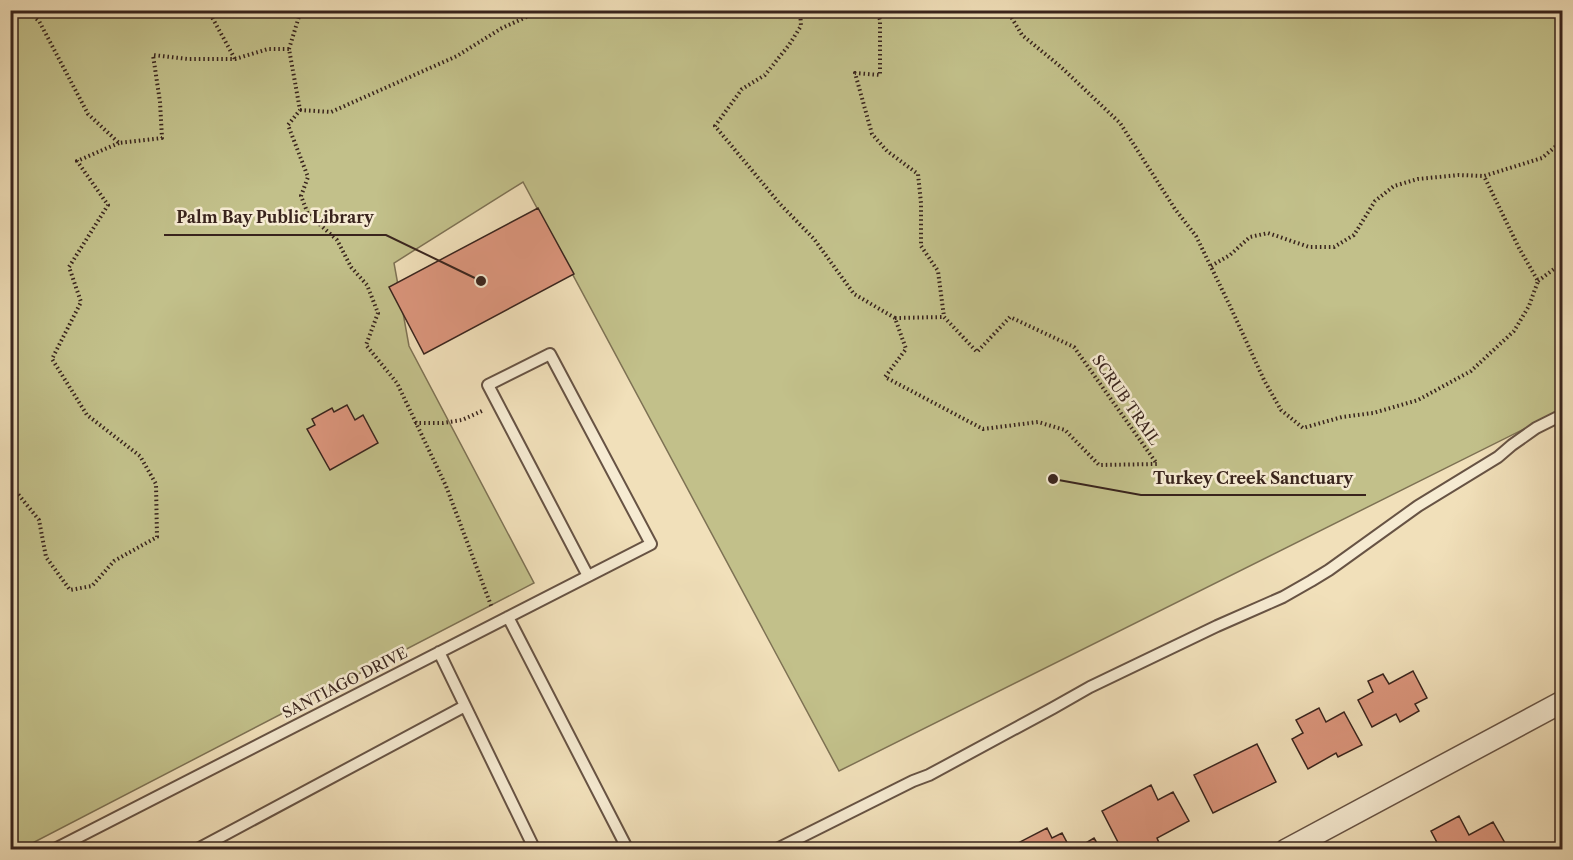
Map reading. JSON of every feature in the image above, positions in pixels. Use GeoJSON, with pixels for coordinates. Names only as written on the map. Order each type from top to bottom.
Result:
{"type":"FeatureCollection","features":[{"type":"Feature","properties":{"kind":"street"},"geometry":{"type":"LineString","coordinates":[[1286,849],[1563,702]]}},
{"type":"Feature","properties":{"kind":"lane","name":"SANTIAGO DRIVE"},"geometry":{"type":"LineString","coordinates":[[53,849],[651,544],[550,354],[488,385],[497,403]]}},
{"type":"Feature","properties":{"kind":"lane"},"geometry":{"type":"LineString","coordinates":[[497,403],[588,576]]}},
{"type":"Feature","properties":{"kind":"lane"},"geometry":{"type":"LineString","coordinates":[[775,849],[929,775],[1089,687],[1283,597],[1329,570],[1418,506],[1498,457],[1536,428],[1563,416]]}},
{"type":"Feature","properties":{"kind":"lane"},"geometry":{"type":"LineString","coordinates":[[508,617],[628,849]]}},
{"type":"Feature","properties":{"kind":"lane"},"geometry":{"type":"LineString","coordinates":[[439,652],[535,849]]}},
{"type":"Feature","properties":{"kind":"lane"},"geometry":{"type":"LineString","coordinates":[[196,849],[465,706]]}},
{"type":"Feature","properties":{"kind":"path"},"geometry":{"type":"LineString","coordinates":[[26,10],[39,21],[88,114],[119,143]]}},
{"type":"Feature","properties":{"kind":"path"},"geometry":{"type":"LineString","coordinates":[[208,10],[235,59]]}},
{"type":"Feature","properties":{"kind":"path"},"geometry":{"type":"LineString","coordinates":[[301,10],[289,49],[300,110],[288,125],[308,177],[301,196],[308,214],[337,240],[351,267],[367,285],[378,313],[366,345],[398,383],[446,486],[497,623]]}},
{"type":"Feature","properties":{"kind":"path"},"geometry":{"type":"LineString","coordinates":[[800,10],[801,26],[789,45],[765,75],[742,89],[715,126],[780,204],[814,239],[854,294],[895,318],[944,317],[938,271],[921,246],[918,174],[887,152],[872,134],[855,72],[880,75],[880,20],[877,10]]}},
{"type":"Feature","properties":{"kind":"path"},"geometry":{"type":"LineString","coordinates":[[1007,10],[1022,35],[1061,67],[1120,123],[1175,209],[1196,236],[1264,380],[1281,410],[1303,428],[1342,417],[1373,413],[1418,400],[1471,371],[1514,331],[1529,306],[1538,280],[1563,262]]}},
{"type":"Feature","properties":{"kind":"path"},"geometry":{"type":"LineString","coordinates":[[300,110],[331,112],[457,56],[502,28],[539,11]]}},
{"type":"Feature","properties":{"kind":"path"},"geometry":{"type":"LineString","coordinates":[[10,484],[39,520],[45,557],[70,590],[92,586],[114,561],[157,537],[156,484],[140,456],[87,415],[52,359],[81,302],[69,267],[108,205],[77,161],[119,143],[162,138],[160,102],[153,55],[188,59],[235,59],[268,49],[289,49]]}},
{"type":"Feature","properties":{"kind":"path"},"geometry":{"type":"LineString","coordinates":[[1211,266],[1230,255],[1250,237],[1268,233],[1309,247],[1334,247],[1354,235],[1375,201],[1394,186],[1418,179],[1459,175],[1484,176],[1542,159],[1563,141]]}},
{"type":"Feature","properties":{"kind":"path"},"geometry":{"type":"LineString","coordinates":[[1484,176],[1519,248],[1538,280]]}},
{"type":"Feature","properties":{"kind":"path","name":"SCRUB TRAIL"},"geometry":{"type":"LineString","coordinates":[[895,318],[906,349],[885,377],[983,429],[1038,422],[1065,430],[1099,465],[1157,465],[1074,347],[1010,317],[977,352],[944,317]]}},
{"type":"Feature","properties":{"kind":"path"},"geometry":{"type":"LineString","coordinates":[[415,423],[462,420],[497,403]]}},
{"type":"Feature","properties":{"kind":"shaded area"},"geometry":{"type":"Polygon","coordinates":[[[10,11],[1562,11],[1562,410],[839,771],[523,182],[394,263],[409,346],[534,583],[21,849],[11,849],[10,11]]]}},
{"type":"Feature","properties":{"kind":"building"},"geometry":{"type":"Polygon","coordinates":[[[538,208],[574,274],[424,354],[389,287],[538,208]]]}},
{"type":"Feature","properties":{"kind":"building"},"geometry":{"type":"Polygon","coordinates":[[[347,405],[355,420],[363,415],[378,443],[330,470],[307,429],[315,425],[312,419],[332,408],[334,412],[347,405]]]}},
{"type":"Feature","properties":{"kind":"building"},"geometry":{"type":"Polygon","coordinates":[[[1413,671],[1427,698],[1415,704],[1419,711],[1400,722],[1396,714],[1372,727],[1358,700],[1373,692],[1368,681],[1383,674],[1389,684],[1413,671]]]}},
{"type":"Feature","properties":{"kind":"building"},"geometry":{"type":"Polygon","coordinates":[[[1319,708],[1326,722],[1344,712],[1362,745],[1338,757],[1336,753],[1308,769],[1292,739],[1303,733],[1296,720],[1319,708]]]}},
{"type":"Feature","properties":{"kind":"building"},"geometry":{"type":"Polygon","coordinates":[[[1257,744],[1276,782],[1213,813],[1194,775],[1257,744]]]}},
{"type":"Feature","properties":{"kind":"building"},"geometry":{"type":"Polygon","coordinates":[[[1151,785],[1158,800],[1173,792],[1189,821],[1157,838],[1162,850],[1122,850],[1102,811],[1151,785]]]}},
{"type":"Feature","properties":{"kind":"building"},"geometry":{"type":"Polygon","coordinates":[[[1459,816],[1469,835],[1493,822],[1509,850],[1441,850],[1431,831],[1459,816]]]}},
{"type":"Feature","properties":{"kind":"building"},"geometry":{"type":"Polygon","coordinates":[[[1047,828],[1052,838],[1062,833],[1071,850],[1016,850],[1014,845],[1047,828]]]}},
{"type":"Feature","properties":{"kind":"building"},"geometry":{"type":"Polygon","coordinates":[[[1094,838],[1101,850],[1074,850],[1094,838]]]}},
{"type":"Feature","properties":{"kind":"place","name":"Palm Bay Public Library"},"geometry":{"type":"Point","coordinates":[481,281]}},
{"type":"Feature","properties":{"kind":"place","name":"Turkey Creek Sanctuary"},"geometry":{"type":"Point","coordinates":[1053,479]}}]}
